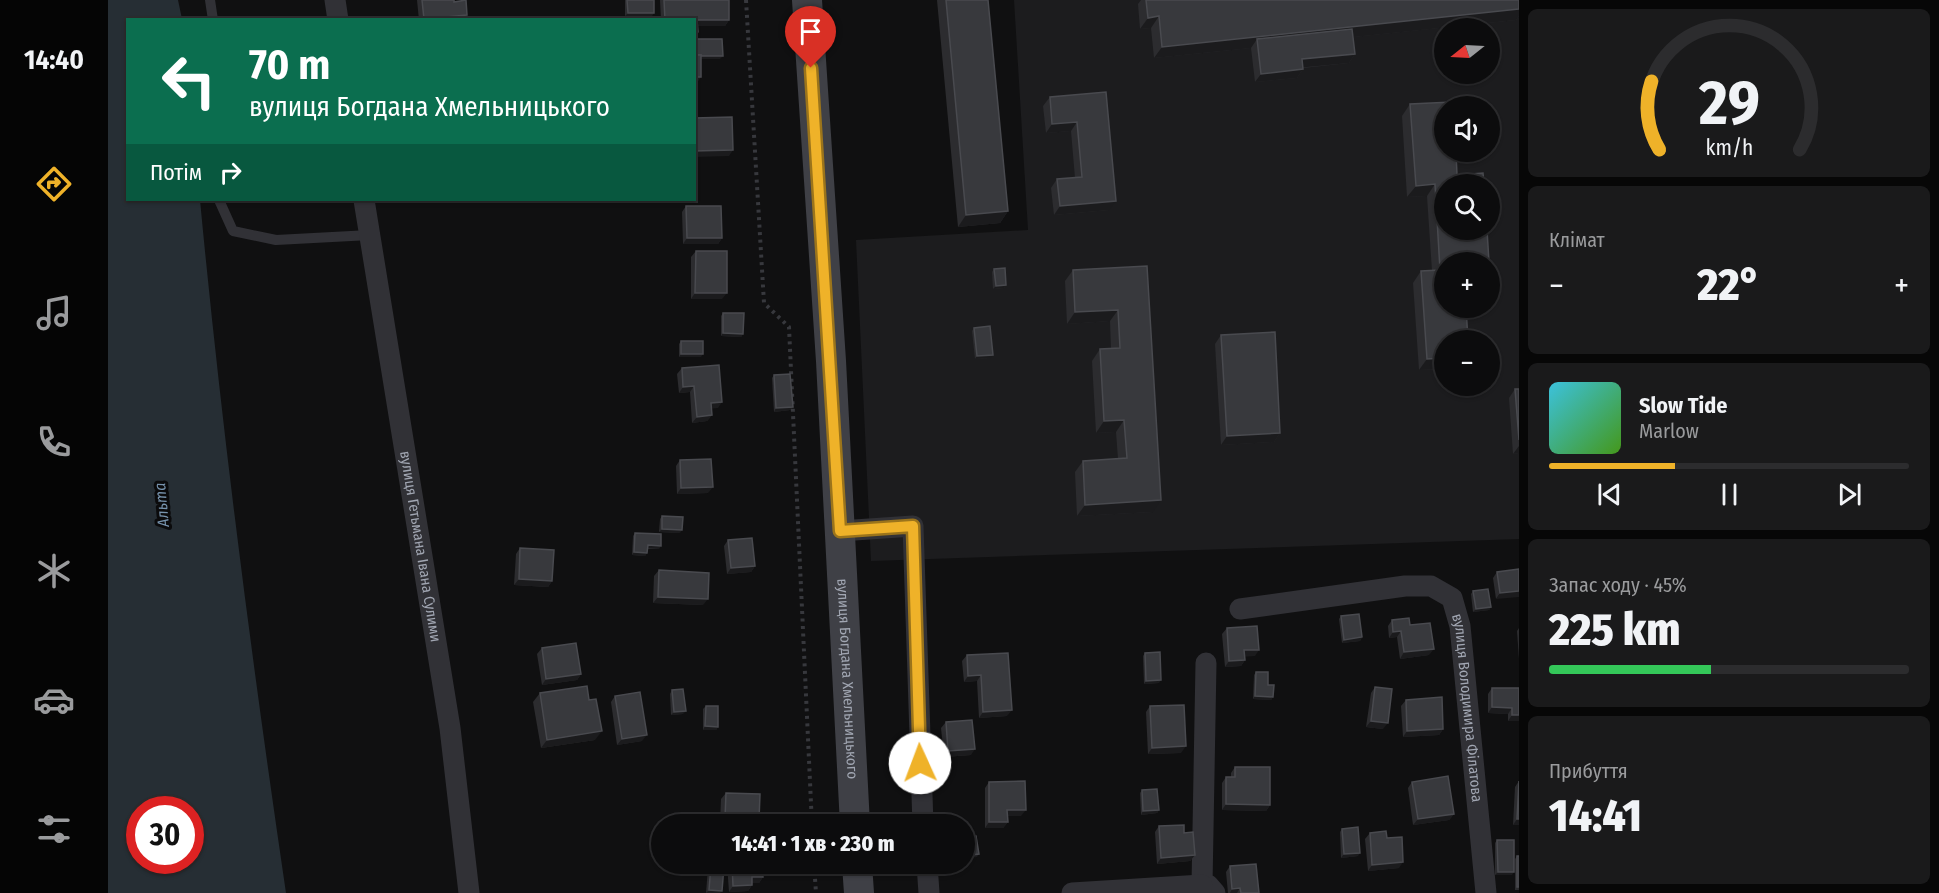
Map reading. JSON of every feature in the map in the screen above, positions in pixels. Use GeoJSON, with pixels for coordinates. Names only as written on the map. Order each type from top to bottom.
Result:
{"type":"FeatureCollection","features":[{"type":"Feature","properties":{"kind":"main road","name":"вулиця Богдана Хмельницького"},"geometry":{"type":"LineString","coordinates":[[807,0],[840,531],[854,814]]}},
{"type":"Feature","properties":{"kind":"main road"},"geometry":{"type":"LineString","coordinates":[[858,874],[859,893]]}},
{"type":"Feature","properties":{"kind":"street"},"geometry":{"type":"LineString","coordinates":[[335,0],[338,18]]}},
{"type":"Feature","properties":{"kind":"street","name":"вулиця Гетьмана Івана Сулими"},"geometry":{"type":"LineString","coordinates":[[364,201],[450,728],[469,893]]}},
{"type":"Feature","properties":{"kind":"street"},"geometry":{"type":"LineString","coordinates":[[840,531],[913,526],[923,814]]}},
{"type":"Feature","properties":{"kind":"street","name":"вулиця Володимира Філатова"},"geometry":{"type":"LineString","coordinates":[[1240,609],[1405,586],[1431,586],[1452,598],[1460,626],[1486,893]]}},
{"type":"Feature","properties":{"kind":"street"},"geometry":{"type":"LineString","coordinates":[[1072,893],[1209,889],[1206,663]]}},
{"type":"Feature","properties":{"kind":"street"},"geometry":{"type":"LineString","coordinates":[[928,874],[929,893]]}},
{"type":"Feature","properties":{"kind":"lane"},"geometry":{"type":"LineString","coordinates":[[210,0],[213,18]]}},
{"type":"Feature","properties":{"kind":"lane"},"geometry":{"type":"LineString","coordinates":[[219,201],[233,231],[276,240],[370,235]]}},
{"type":"Feature","properties":{"kind":"path"},"geometry":{"type":"LineString","coordinates":[[746,0],[764,303],[789,327],[811,814]]}},
{"type":"Feature","properties":{"kind":"path"},"geometry":{"type":"LineString","coordinates":[[815,874],[816,893]]}},
{"type":"Feature","properties":{"kind":"shaded area"},"geometry":{"type":"Polygon","coordinates":[[[1014,0],[1519,0],[1519,539],[871,561],[856,240],[1028,230],[1014,0]]]}},
{"type":"Feature","properties":{"kind":"water","name":"Альта"},"geometry":{"type":"Polygon","coordinates":[[[108,0],[178,0],[182,18],[126,18],[126,201],[200,201],[238,547],[286,893],[108,893],[108,0]]]}},
{"type":"Feature","properties":{"kind":"building"},"geometry":{"type":"Polygon","coordinates":[[[422,0],[454,0],[454,2],[466,0],[467,15],[424,18],[422,0]]]}},
{"type":"Feature","properties":{"kind":"building"},"geometry":{"type":"Polygon","coordinates":[[[627,0],[654,0],[654,13],[628,13],[627,0]]]}},
{"type":"Feature","properties":{"kind":"building"},"geometry":{"type":"Polygon","coordinates":[[[664,0],[729,0],[729,20],[697,20],[698,32],[696,32],[696,18],[665,18],[664,0]]]}},
{"type":"Feature","properties":{"kind":"building"},"geometry":{"type":"Polygon","coordinates":[[[946,0],[988,0],[1008,211],[966,215],[946,0]]]}},
{"type":"Feature","properties":{"kind":"building"},"geometry":{"type":"Polygon","coordinates":[[[1146,0],[1519,0],[1519,9],[1162,47],[1159,16],[1148,18],[1146,0]]]}},
{"type":"Feature","properties":{"kind":"building"},"geometry":{"type":"Polygon","coordinates":[[[1352,29],[1355,54],[1302,59],[1303,69],[1261,74],[1257,39],[1352,29]]]}},
{"type":"Feature","properties":{"kind":"building"},"geometry":{"type":"Polygon","coordinates":[[[696,39],[722,39],[723,56],[696,55],[696,39]]]}},
{"type":"Feature","properties":{"kind":"building"},"geometry":{"type":"Polygon","coordinates":[[[696,55],[701,55],[701,77],[696,77],[696,55]]]}},
{"type":"Feature","properties":{"kind":"building"},"geometry":{"type":"Polygon","coordinates":[[[1106,92],[1116,201],[1060,206],[1057,179],[1082,177],[1077,122],[1052,124],[1050,97],[1106,92]]]}},
{"type":"Feature","properties":{"kind":"building"},"geometry":{"type":"Polygon","coordinates":[[[1434,103],[1434,162],[1456,162],[1457,174],[1434,174],[1434,184],[1416,186],[1410,104],[1434,103]]]}},
{"type":"Feature","properties":{"kind":"building"},"geometry":{"type":"Polygon","coordinates":[[[732,117],[733,150],[696,151],[696,118],[732,117]]]}},
{"type":"Feature","properties":{"kind":"building"},"geometry":{"type":"Polygon","coordinates":[[[686,206],[721,206],[722,238],[687,238],[686,206]]]}},
{"type":"Feature","properties":{"kind":"building"},"geometry":{"type":"Polygon","coordinates":[[[1438,240],[1488,240],[1488,252],[1439,252],[1438,240]]]}},
{"type":"Feature","properties":{"kind":"building"},"geometry":{"type":"Polygon","coordinates":[[[696,251],[727,251],[727,293],[695,293],[696,251]]]}},
{"type":"Feature","properties":{"kind":"building"},"geometry":{"type":"Polygon","coordinates":[[[1147,266],[1161,500],[1085,505],[1083,461],[1127,458],[1124,420],[1104,421],[1100,349],[1120,348],[1118,310],[1075,312],[1073,270],[1147,266]]]}},
{"type":"Feature","properties":{"kind":"building"},"geometry":{"type":"Polygon","coordinates":[[[1005,268],[1006,285],[996,286],[994,269],[1005,268]]]}},
{"type":"Feature","properties":{"kind":"building"},"geometry":{"type":"Polygon","coordinates":[[[1434,270],[1434,318],[1467,318],[1467,330],[1434,330],[1434,359],[1427,359],[1421,271],[1434,270]]]}},
{"type":"Feature","properties":{"kind":"building"},"geometry":{"type":"Polygon","coordinates":[[[723,313],[744,313],[743,334],[723,333],[723,313]]]}},
{"type":"Feature","properties":{"kind":"building"},"geometry":{"type":"Polygon","coordinates":[[[990,326],[993,355],[977,356],[974,328],[990,326]]]}},
{"type":"Feature","properties":{"kind":"building"},"geometry":{"type":"Polygon","coordinates":[[[1275,332],[1280,433],[1227,436],[1221,335],[1275,332]]]}},
{"type":"Feature","properties":{"kind":"building"},"geometry":{"type":"Polygon","coordinates":[[[681,341],[703,341],[703,354],[681,354],[681,341]]]}},
{"type":"Feature","properties":{"kind":"building"},"geometry":{"type":"Polygon","coordinates":[[[719,365],[722,402],[711,403],[712,415],[697,417],[694,386],[683,387],[682,368],[719,365]]]}},
{"type":"Feature","properties":{"kind":"building"},"geometry":{"type":"Polygon","coordinates":[[[790,374],[793,407],[776,408],[774,375],[790,374]]]}},
{"type":"Feature","properties":{"kind":"building"},"geometry":{"type":"Polygon","coordinates":[[[1515,389],[1519,389],[1519,440],[1515,389]]]}},
{"type":"Feature","properties":{"kind":"building"},"geometry":{"type":"Polygon","coordinates":[[[711,459],[713,487],[681,488],[680,460],[711,459]]]}},
{"type":"Feature","properties":{"kind":"building"},"geometry":{"type":"Polygon","coordinates":[[[662,516],[683,517],[682,530],[662,529],[662,516]]]}},
{"type":"Feature","properties":{"kind":"building"},"geometry":{"type":"Polygon","coordinates":[[[635,533],[661,534],[661,546],[648,545],[647,553],[634,552],[635,533]]]}},
{"type":"Feature","properties":{"kind":"building"},"geometry":{"type":"Polygon","coordinates":[[[752,538],[755,566],[731,568],[728,540],[752,538]]]}},
{"type":"Feature","properties":{"kind":"building"},"geometry":{"type":"Polygon","coordinates":[[[520,548],[554,550],[552,581],[519,579],[520,548]]]}},
{"type":"Feature","properties":{"kind":"building"},"geometry":{"type":"Polygon","coordinates":[[[1519,569],[1519,591],[1500,593],[1497,572],[1519,569]]]}},
{"type":"Feature","properties":{"kind":"building"},"geometry":{"type":"Polygon","coordinates":[[[659,570],[709,573],[708,599],[658,597],[659,570]]]}},
{"type":"Feature","properties":{"kind":"building"},"geometry":{"type":"Polygon","coordinates":[[[1488,589],[1491,607],[1476,609],[1473,591],[1488,589]]]}},
{"type":"Feature","properties":{"kind":"building"},"geometry":{"type":"Polygon","coordinates":[[[1359,614],[1362,637],[1344,640],[1341,616],[1359,614]]]}},
{"type":"Feature","properties":{"kind":"building"},"geometry":{"type":"Polygon","coordinates":[[[1409,618],[1410,625],[1430,623],[1434,649],[1404,652],[1401,631],[1393,632],[1392,620],[1409,618]]]}},
{"type":"Feature","properties":{"kind":"building"},"geometry":{"type":"Polygon","coordinates":[[[1257,626],[1259,650],[1244,650],[1245,660],[1229,661],[1227,628],[1257,626]]]}},
{"type":"Feature","properties":{"kind":"building"},"geometry":{"type":"Polygon","coordinates":[[[576,643],[581,674],[546,679],[542,648],[576,643]]]}},
{"type":"Feature","properties":{"kind":"building"},"geometry":{"type":"Polygon","coordinates":[[[1160,652],[1161,680],[1146,681],[1145,653],[1160,652]]]}},
{"type":"Feature","properties":{"kind":"building"},"geometry":{"type":"Polygon","coordinates":[[[1008,653],[1012,710],[983,712],[981,675],[968,676],[967,655],[1008,653]]]}},
{"type":"Feature","properties":{"kind":"building"},"geometry":{"type":"Polygon","coordinates":[[[1256,672],[1268,672],[1268,685],[1274,685],[1273,697],[1255,696],[1256,672]]]}},
{"type":"Feature","properties":{"kind":"building"},"geometry":{"type":"Polygon","coordinates":[[[587,686],[589,700],[596,699],[602,731],[547,740],[540,693],[587,686]]]}},
{"type":"Feature","properties":{"kind":"building"},"geometry":{"type":"Polygon","coordinates":[[[1375,687],[1392,689],[1388,723],[1371,721],[1375,687]]]}},
{"type":"Feature","properties":{"kind":"building"},"geometry":{"type":"Polygon","coordinates":[[[1492,688],[1519,688],[1519,715],[1512,715],[1512,708],[1492,707],[1492,688]]]}},
{"type":"Feature","properties":{"kind":"building"},"geometry":{"type":"Polygon","coordinates":[[[683,689],[686,711],[674,712],[672,690],[683,689]]]}},
{"type":"Feature","properties":{"kind":"building"},"geometry":{"type":"Polygon","coordinates":[[[640,692],[647,735],[622,739],[615,696],[640,692]]]}},
{"type":"Feature","properties":{"kind":"building"},"geometry":{"type":"Polygon","coordinates":[[[1442,697],[1443,729],[1407,731],[1406,700],[1442,697]]]}},
{"type":"Feature","properties":{"kind":"building"},"geometry":{"type":"Polygon","coordinates":[[[1184,705],[1186,746],[1152,748],[1150,706],[1184,705]]]}},
{"type":"Feature","properties":{"kind":"building"},"geometry":{"type":"Polygon","coordinates":[[[706,706],[718,706],[718,727],[705,726],[706,706]]]}},
{"type":"Feature","properties":{"kind":"building"},"geometry":{"type":"Polygon","coordinates":[[[972,720],[975,749],[948,751],[946,722],[972,720]]]}},
{"type":"Feature","properties":{"kind":"building"},"geometry":{"type":"Polygon","coordinates":[[[1235,767],[1270,767],[1270,805],[1226,804],[1226,777],[1235,777],[1235,767]]]}},
{"type":"Feature","properties":{"kind":"building"},"geometry":{"type":"Polygon","coordinates":[[[1448,776],[1454,814],[1418,819],[1412,782],[1448,776]]]}},
{"type":"Feature","properties":{"kind":"building"},"geometry":{"type":"Polygon","coordinates":[[[1025,781],[1026,810],[1007,810],[1008,822],[989,822],[989,782],[1025,781]]]}},
{"type":"Feature","properties":{"kind":"building"},"geometry":{"type":"Polygon","coordinates":[[[1519,781],[1519,819],[1517,819],[1519,781]]]}},
{"type":"Feature","properties":{"kind":"building"},"geometry":{"type":"Polygon","coordinates":[[[1157,789],[1159,810],[1143,811],[1142,790],[1157,789]]]}},
{"type":"Feature","properties":{"kind":"building"},"geometry":{"type":"Polygon","coordinates":[[[726,793],[760,794],[759,814],[725,814],[726,793]]]}},
{"type":"Feature","properties":{"kind":"building"},"geometry":{"type":"Polygon","coordinates":[[[1184,825],[1184,833],[1193,832],[1195,855],[1161,858],[1159,826],[1184,825]]]}},
{"type":"Feature","properties":{"kind":"building"},"geometry":{"type":"Polygon","coordinates":[[[1358,827],[1360,853],[1344,854],[1342,829],[1358,827]]]}},
{"type":"Feature","properties":{"kind":"building"},"geometry":{"type":"Polygon","coordinates":[[[1386,831],[1387,838],[1402,837],[1403,862],[1372,865],[1370,833],[1386,831]]]}},
{"type":"Feature","properties":{"kind":"building"},"geometry":{"type":"Polygon","coordinates":[[[975,836],[979,854],[975,855],[975,836]]]}},
{"type":"Feature","properties":{"kind":"building"},"geometry":{"type":"Polygon","coordinates":[[[1497,840],[1514,840],[1514,872],[1498,872],[1497,840]]]}},
{"type":"Feature","properties":{"kind":"building"},"geometry":{"type":"Polygon","coordinates":[[[1517,856],[1519,856],[1519,887],[1517,887],[1517,856]]]}},
{"type":"Feature","properties":{"kind":"building"},"geometry":{"type":"Polygon","coordinates":[[[1256,864],[1259,893],[1241,893],[1240,888],[1232,889],[1230,866],[1256,864]]]}},
{"type":"Feature","properties":{"kind":"building"},"geometry":{"type":"Polygon","coordinates":[[[710,874],[723,874],[722,891],[709,890],[710,874]]]}},
{"type":"Feature","properties":{"kind":"building"},"geometry":{"type":"Polygon","coordinates":[[[732,874],[763,874],[763,877],[752,877],[752,885],[733,886],[732,874]]]}},
{"type":"Feature","properties":{"kind":"route"},"geometry":{"type":"LineString","coordinates":[[811,68],[840,531],[913,526],[920,763]]}}]}
